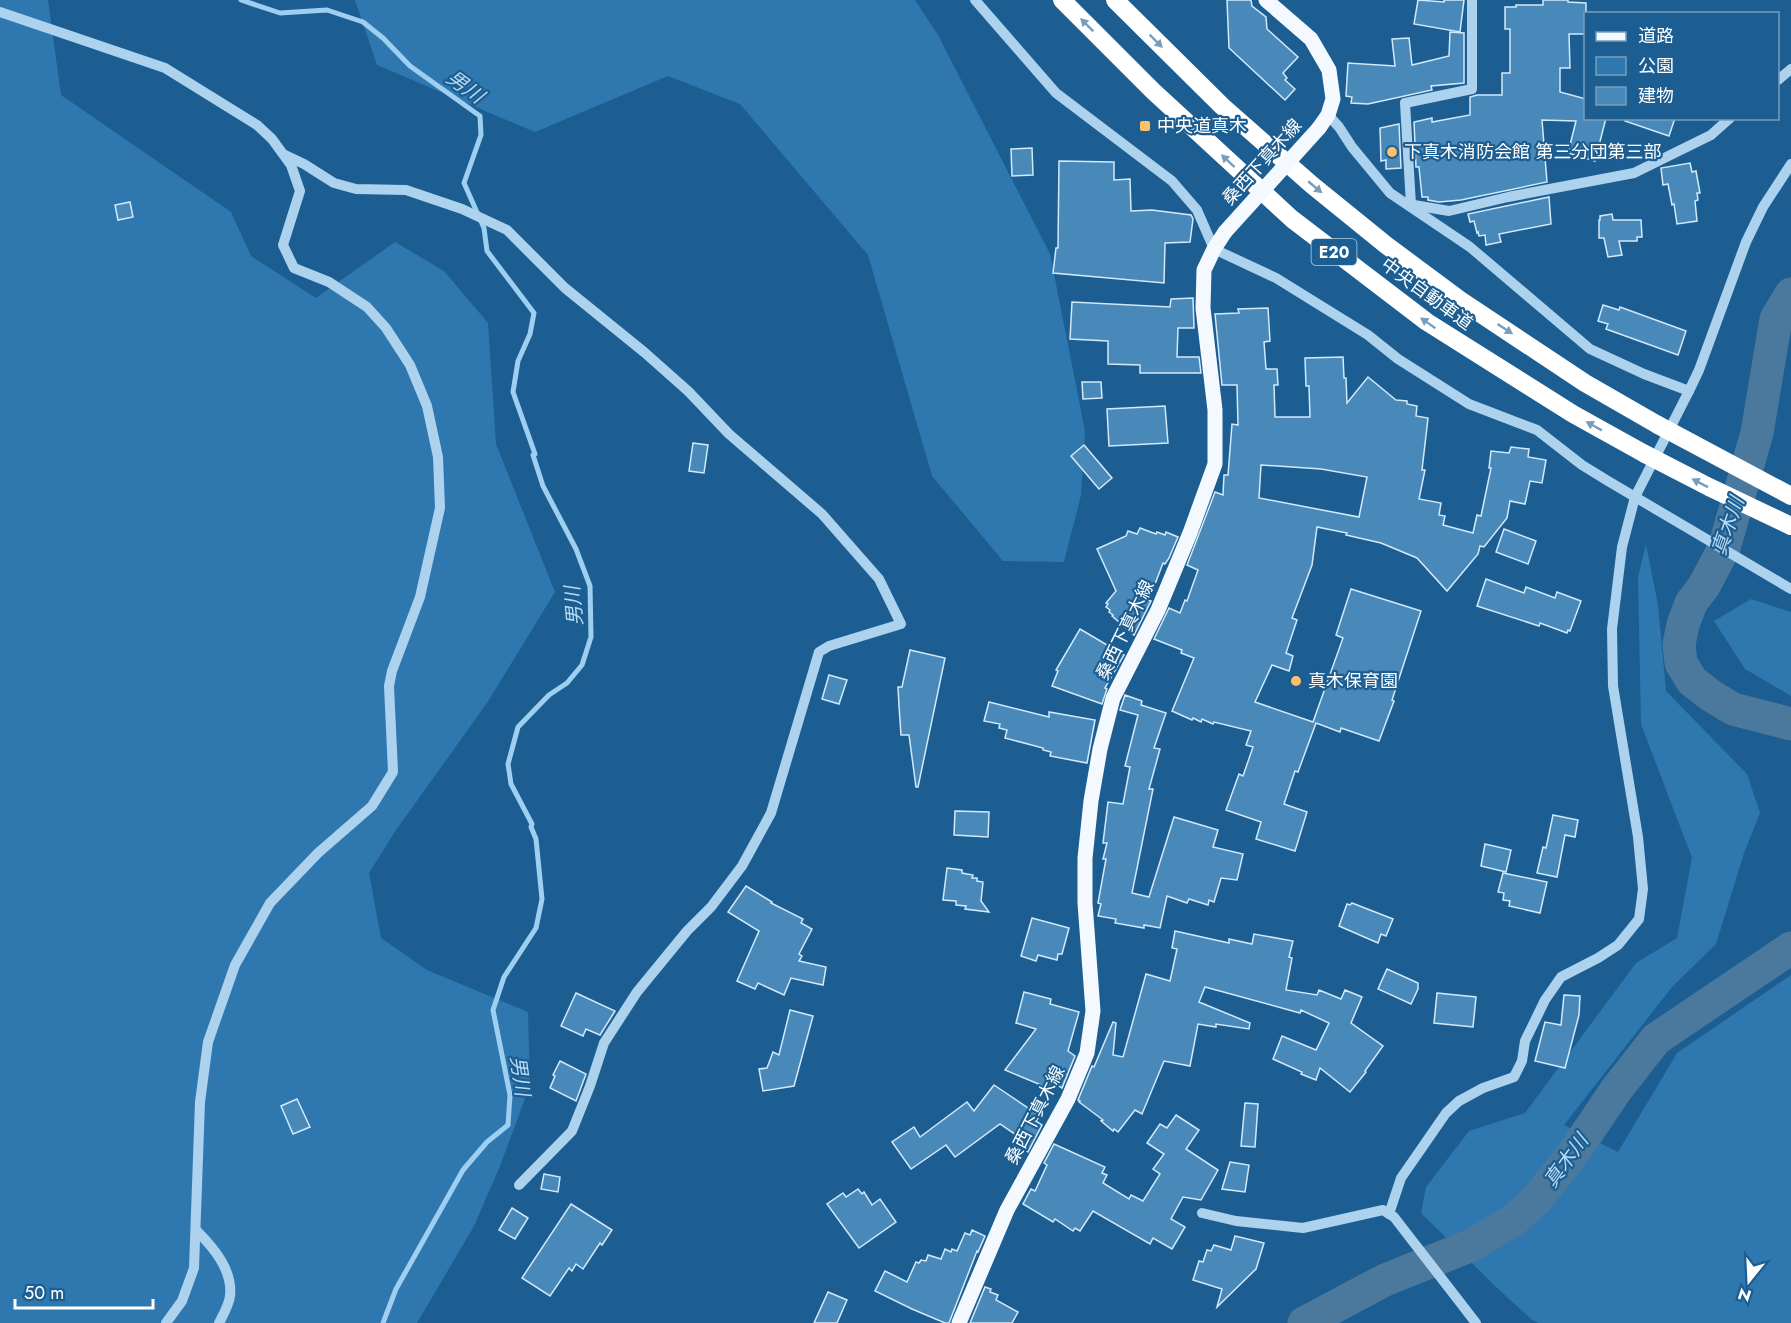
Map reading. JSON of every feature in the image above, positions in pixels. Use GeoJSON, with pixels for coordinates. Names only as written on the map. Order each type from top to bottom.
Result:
{"type":"FeatureCollection","features":[{"type":"Feature","properties":{"kind":"highway","name":"中央自動車道"},"geometry":{"type":"LineString","coordinates":[[1062,0],[1153,91],[1292,219],[1427,322],[1573,414],[1709,487],[1791,526]]}},
{"type":"Feature","properties":{"kind":"highway","name":"中央自動車道"},"geometry":{"type":"LineString","coordinates":[[1115,0],[1222,106],[1312,185],[1386,245],[1460,300],[1585,382],[1658,425],[1791,496]]}},
{"type":"Feature","properties":{"kind":"main road","name":"桑西下真木線"},"geometry":{"type":"LineString","coordinates":[[959,1323],[1007,1210],[1068,1099],[1087,1053],[1093,1011],[1085,903],[1085,858],[1091,801],[1100,750],[1113,698],[1158,610],[1190,533],[1215,464],[1215,410],[1203,308],[1204,270],[1225,232],[1318,128],[1328,115],[1333,99],[1329,70],[1311,39],[1266,0]]}},
{"type":"Feature","properties":{"kind":"street"},"geometry":{"type":"LineString","coordinates":[[975,0],[1056,93],[1172,181],[1197,210],[1214,249],[1276,278],[1368,335],[1415,370],[1469,404],[1537,430],[1582,465],[1791,589]]}},
{"type":"Feature","properties":{"kind":"street"},"geometry":{"type":"LineString","coordinates":[[1408,204],[1405,103],[1472,89],[1472,0]]}},
{"type":"Feature","properties":{"kind":"street"},"geometry":{"type":"LineString","coordinates":[[0,12],[165,68],[257,125],[272,139],[291,165],[300,192],[283,245],[294,268],[329,282],[367,307],[386,328],[410,365],[427,406],[438,457],[440,508],[420,597],[388,686],[393,772],[372,806],[318,853],[270,903],[235,966],[208,1042],[200,1102],[194,1268],[182,1301],[166,1323]]}},
{"type":"Feature","properties":{"kind":"street"},"geometry":{"type":"LineString","coordinates":[[1779,79],[1791,69]]}},
{"type":"Feature","properties":{"kind":"street"},"geometry":{"type":"LineString","coordinates":[[1328,115],[1390,193],[1470,247],[1590,349],[1644,374],[1689,391]]}},
{"type":"Feature","properties":{"kind":"street"},"geometry":{"type":"LineString","coordinates":[[1408,204],[1449,211],[1508,196],[1634,173],[1711,135],[1728,120]]}},
{"type":"Feature","properties":{"kind":"street"},"geometry":{"type":"LineString","coordinates":[[282,153],[334,183],[356,189],[406,190],[462,209],[507,230],[565,288],[680,383],[729,434],[822,514],[879,579],[901,624],[819,651],[771,813],[742,866],[711,907],[687,931],[636,992],[604,1043],[572,1131],[519,1185]]}},
{"type":"Feature","properties":{"kind":"street"},"geometry":{"type":"LineString","coordinates":[[1389,1214],[1401,1178],[1446,1113],[1460,1101],[1483,1088],[1514,1077],[1522,1061],[1525,1041],[1545,1000],[1561,977],[1618,945],[1639,919],[1643,889],[1638,837],[1613,686],[1612,629],[1622,547],[1635,497],[1699,370],[1746,242],[1763,207],[1791,164]]}},
{"type":"Feature","properties":{"kind":"street"},"geometry":{"type":"LineString","coordinates":[[1202,1213],[1236,1221],[1303,1228],[1383,1210],[1394,1217],[1476,1323]]}},
{"type":"Feature","properties":{"kind":"street"},"geometry":{"type":"LineString","coordinates":[[196,1230],[214,1249],[230,1280],[230,1299],[219,1323]]}},
{"type":"Feature","properties":{"kind":"green space"},"geometry":{"type":"Polygon","coordinates":[[[0,0],[48,0],[61,95],[231,212],[251,256],[316,298],[395,242],[444,271],[488,323],[496,444],[555,592],[487,703],[396,830],[369,873],[381,938],[427,970],[528,1012],[530,1085],[500,1166],[474,1226],[417,1323],[0,1323],[0,0]]]}},
{"type":"Feature","properties":{"kind":"green space"},"geometry":{"type":"Polygon","coordinates":[[[355,0],[915,0],[938,35],[1050,254],[1085,431],[1081,495],[1064,562],[1003,561],[932,476],[868,255],[740,104],[668,76],[535,132],[377,65],[355,0]]]}},
{"type":"Feature","properties":{"kind":"green space"},"geometry":{"type":"Polygon","coordinates":[[[1646,544],[1658,605],[1666,691],[1747,774],[1760,813],[1744,853],[1716,944],[1672,987],[1564,1125],[1618,1152],[1677,1053],[1791,975],[1791,1323],[1539,1323],[1531,1319],[1494,1285],[1421,1213],[1426,1187],[1469,1131],[1525,1113],[1636,963],[1677,938],[1692,858],[1641,724],[1638,577],[1646,544]]]}},
{"type":"Feature","properties":{"kind":"green space"},"geometry":{"type":"Polygon","coordinates":[[[1751,599],[1791,612],[1791,696],[1745,669],[1714,621],[1751,599]]]}},
{"type":"Feature","properties":{"kind":"building"},"geometry":{"type":"Polygon","coordinates":[[[1227,0],[1251,0],[1252,6],[1266,17],[1267,29],[1298,57],[1283,73],[1287,78],[1285,80],[1295,89],[1285,100],[1229,48],[1227,0]]]}},
{"type":"Feature","properties":{"kind":"building"},"geometry":{"type":"Polygon","coordinates":[[[1418,0],[1444,2],[1444,0],[1464,0],[1460,32],[1414,24],[1418,0]]]}},
{"type":"Feature","properties":{"kind":"building"},"geometry":{"type":"Polygon","coordinates":[[[1543,0],[1586,3],[1584,34],[1569,34],[1570,68],[1560,68],[1560,92],[1584,98],[1584,120],[1605,120],[1595,161],[1568,153],[1576,121],[1542,120],[1547,182],[1461,200],[1439,202],[1422,197],[1419,167],[1416,167],[1414,122],[1432,118],[1432,122],[1470,115],[1470,97],[1502,95],[1502,73],[1510,73],[1510,29],[1505,29],[1505,7],[1543,5],[1543,0]]]}},
{"type":"Feature","properties":{"kind":"building"},"geometry":{"type":"Polygon","coordinates":[[[1450,32],[1464,33],[1464,83],[1431,86],[1432,90],[1368,104],[1351,103],[1352,97],[1346,96],[1348,63],[1395,66],[1392,39],[1409,38],[1412,65],[1449,56],[1450,32]]]}},
{"type":"Feature","properties":{"kind":"building"},"geometry":{"type":"Polygon","coordinates":[[[1625,120],[1674,120],[1669,136],[1625,120]]]}},
{"type":"Feature","properties":{"kind":"building","name":"下真木消防会館 第三分団第三部"},"geometry":{"type":"Polygon","coordinates":[[[1399,124],[1401,168],[1386,169],[1386,160],[1381,161],[1380,128],[1399,124]]]}},
{"type":"Feature","properties":{"kind":"building"},"geometry":{"type":"Polygon","coordinates":[[[1032,148],[1033,175],[1012,176],[1011,149],[1032,148]]]}},
{"type":"Feature","properties":{"kind":"building"},"geometry":{"type":"Polygon","coordinates":[[[1059,161],[1114,162],[1114,180],[1130,179],[1131,211],[1152,210],[1191,215],[1193,219],[1190,242],[1165,243],[1164,283],[1053,273],[1056,248],[1058,248],[1059,161]]]}},
{"type":"Feature","properties":{"kind":"building"},"geometry":{"type":"Polygon","coordinates":[[[1690,163],[1692,172],[1696,171],[1700,193],[1697,193],[1698,200],[1695,201],[1697,221],[1677,224],[1668,184],[1663,185],[1661,168],[1690,163]]]}},
{"type":"Feature","properties":{"kind":"building"},"geometry":{"type":"Polygon","coordinates":[[[1549,197],[1551,224],[1499,234],[1501,242],[1486,245],[1485,235],[1479,236],[1474,221],[1470,222],[1468,214],[1549,197]]]}},
{"type":"Feature","properties":{"kind":"building"},"geometry":{"type":"Polygon","coordinates":[[[130,202],[133,217],[118,220],[115,205],[130,202]]]}},
{"type":"Feature","properties":{"kind":"building"},"geometry":{"type":"Polygon","coordinates":[[[1612,214],[1613,220],[1641,220],[1642,237],[1637,237],[1637,241],[1619,241],[1622,255],[1608,257],[1604,238],[1599,238],[1599,220],[1600,216],[1612,214]]]}},
{"type":"Feature","properties":{"kind":"building"},"geometry":{"type":"Polygon","coordinates":[[[1193,298],[1194,328],[1178,328],[1177,357],[1199,357],[1201,373],[1140,373],[1140,365],[1108,364],[1108,341],[1070,339],[1072,302],[1170,307],[1171,299],[1193,298]]]}},
{"type":"Feature","properties":{"kind":"building"},"geometry":{"type":"Polygon","coordinates":[[[1603,305],[1619,310],[1620,307],[1686,331],[1678,355],[1606,329],[1608,324],[1598,321],[1603,305]]]}},
{"type":"Feature","properties":{"kind":"building"},"geometry":{"type":"Polygon","coordinates":[[[1268,308],[1270,341],[1264,342],[1266,369],[1277,369],[1278,385],[1274,385],[1275,417],[1310,417],[1305,358],[1343,357],[1347,403],[1368,377],[1396,400],[1407,401],[1407,404],[1417,406],[1416,416],[1428,418],[1422,470],[1425,470],[1419,499],[1441,503],[1439,515],[1445,516],[1443,525],[1473,533],[1477,515],[1481,516],[1491,468],[1489,468],[1491,451],[1509,453],[1511,447],[1529,449],[1528,457],[1546,460],[1542,483],[1530,481],[1525,504],[1510,501],[1507,518],[1484,547],[1480,546],[1478,554],[1447,591],[1417,558],[1381,543],[1317,527],[1312,565],[1292,618],[1297,620],[1286,653],[1293,656],[1289,671],[1272,665],[1255,702],[1313,722],[1343,638],[1336,635],[1351,589],[1421,611],[1392,700],[1394,701],[1379,741],[1341,728],[1340,732],[1316,723],[1298,772],[1295,771],[1284,804],[1307,812],[1295,851],[1256,839],[1261,822],[1226,810],[1239,774],[1243,776],[1253,747],[1246,745],[1251,731],[1214,722],[1213,724],[1202,719],[1201,722],[1193,718],[1192,720],[1172,711],[1194,658],[1181,653],[1182,650],[1154,639],[1169,608],[1180,613],[1185,600],[1187,601],[1198,570],[1187,565],[1215,492],[1223,495],[1224,475],[1228,475],[1232,424],[1238,425],[1237,385],[1222,385],[1215,314],[1239,313],[1238,309],[1268,308]],[[1261,465],[1259,498],[1359,517],[1367,477],[1321,469],[1261,465]]]}},
{"type":"Feature","properties":{"kind":"building"},"geometry":{"type":"Polygon","coordinates":[[[1082,382],[1101,382],[1102,398],[1083,399],[1082,382]]]}},
{"type":"Feature","properties":{"kind":"building"},"geometry":{"type":"Polygon","coordinates":[[[1165,406],[1168,443],[1109,446],[1107,409],[1165,406]]]}},
{"type":"Feature","properties":{"kind":"building"},"geometry":{"type":"Polygon","coordinates":[[[693,443],[708,445],[704,473],[689,471],[693,443]]]}},
{"type":"Feature","properties":{"kind":"building"},"geometry":{"type":"Polygon","coordinates":[[[1084,445],[1112,478],[1099,489],[1071,456],[1084,445]]]}},
{"type":"Feature","properties":{"kind":"building"},"geometry":{"type":"Polygon","coordinates":[[[1140,528],[1156,534],[1157,532],[1165,535],[1166,532],[1178,537],[1169,558],[1165,564],[1163,563],[1149,600],[1151,601],[1134,635],[1112,616],[1106,607],[1108,604],[1106,603],[1116,591],[1097,549],[1126,536],[1128,531],[1137,534],[1140,528]]]}},
{"type":"Feature","properties":{"kind":"building"},"geometry":{"type":"Polygon","coordinates":[[[1504,529],[1536,541],[1528,564],[1496,552],[1504,529]]]}},
{"type":"Feature","properties":{"kind":"building"},"geometry":{"type":"Polygon","coordinates":[[[1486,579],[1524,593],[1526,587],[1555,598],[1557,592],[1581,601],[1570,631],[1568,630],[1567,633],[1540,623],[1539,626],[1477,606],[1486,579]]]}},
{"type":"Feature","properties":{"kind":"building"},"geometry":{"type":"Polygon","coordinates":[[[1080,629],[1124,655],[1105,688],[1107,689],[1102,704],[1052,686],[1058,671],[1056,670],[1080,629]]]}},
{"type":"Feature","properties":{"kind":"building"},"geometry":{"type":"Polygon","coordinates":[[[910,650],[945,658],[918,787],[916,787],[909,735],[901,735],[899,706],[898,687],[902,687],[910,650]]]}},
{"type":"Feature","properties":{"kind":"building"},"geometry":{"type":"Polygon","coordinates":[[[829,675],[847,680],[839,704],[822,699],[829,675]]]}},
{"type":"Feature","properties":{"kind":"building"},"geometry":{"type":"Polygon","coordinates":[[[1125,695],[1142,701],[1141,705],[1166,713],[1154,748],[1160,749],[1149,789],[1153,789],[1132,893],[1149,897],[1174,817],[1218,830],[1213,847],[1243,854],[1237,880],[1221,878],[1214,902],[1209,900],[1208,905],[1189,899],[1187,903],[1167,896],[1160,928],[1115,923],[1116,919],[1098,916],[1101,904],[1098,903],[1106,859],[1103,859],[1107,843],[1103,843],[1108,802],[1123,804],[1130,767],[1125,766],[1138,715],[1120,710],[1125,695]]]}},
{"type":"Feature","properties":{"kind":"building"},"geometry":{"type":"Polygon","coordinates":[[[989,702],[1049,717],[1049,712],[1095,720],[1087,763],[1050,756],[1051,752],[1043,748],[1005,738],[1007,730],[999,728],[1000,724],[984,721],[989,702]]]}},
{"type":"Feature","properties":{"kind":"building"},"geometry":{"type":"Polygon","coordinates":[[[955,811],[989,812],[988,837],[954,835],[955,811]]]}},
{"type":"Feature","properties":{"kind":"building"},"geometry":{"type":"Polygon","coordinates":[[[1553,815],[1578,820],[1575,837],[1565,835],[1557,877],[1537,873],[1543,847],[1546,848],[1553,815]]]}},
{"type":"Feature","properties":{"kind":"building"},"geometry":{"type":"Polygon","coordinates":[[[1485,844],[1511,850],[1506,872],[1481,866],[1485,844]]]}},
{"type":"Feature","properties":{"kind":"building"},"geometry":{"type":"Polygon","coordinates":[[[947,868],[962,870],[962,873],[973,875],[972,878],[983,882],[981,901],[989,912],[965,909],[966,906],[956,905],[956,901],[943,900],[947,868]]]}},
{"type":"Feature","properties":{"kind":"building"},"geometry":{"type":"Polygon","coordinates":[[[1503,873],[1547,882],[1540,913],[1509,906],[1510,901],[1503,900],[1504,893],[1498,892],[1503,873]]]}},
{"type":"Feature","properties":{"kind":"building"},"geometry":{"type":"Polygon","coordinates":[[[746,886],[771,903],[803,919],[801,923],[812,929],[799,954],[802,956],[799,961],[826,967],[823,985],[791,978],[784,995],[758,983],[755,989],[737,981],[759,931],[728,912],[746,886]]]}},
{"type":"Feature","properties":{"kind":"building"},"geometry":{"type":"Polygon","coordinates":[[[1352,903],[1393,919],[1386,936],[1381,934],[1378,943],[1339,926],[1347,904],[1352,903]]]}},
{"type":"Feature","properties":{"kind":"building"},"geometry":{"type":"Polygon","coordinates":[[[1032,918],[1069,928],[1062,954],[1058,954],[1057,960],[1038,955],[1036,961],[1021,956],[1032,918]]]}},
{"type":"Feature","properties":{"kind":"building"},"geometry":{"type":"Polygon","coordinates":[[[1175,931],[1229,943],[1229,939],[1252,944],[1254,934],[1293,941],[1286,990],[1317,995],[1319,990],[1341,999],[1345,990],[1362,997],[1351,1023],[1383,1046],[1350,1092],[1320,1068],[1316,1080],[1273,1059],[1282,1036],[1316,1050],[1329,1023],[1301,1010],[1300,1013],[1205,987],[1199,1002],[1250,1023],[1249,1029],[1198,1024],[1190,1066],[1164,1061],[1142,1114],[1135,1110],[1118,1132],[1114,1129],[1113,1131],[1101,1121],[1103,1120],[1079,1102],[1092,1066],[1094,1067],[1113,1022],[1116,1023],[1113,1055],[1123,1057],[1146,974],[1170,981],[1177,949],[1172,948],[1175,931]]]}},
{"type":"Feature","properties":{"kind":"building"},"geometry":{"type":"Polygon","coordinates":[[[1387,969],[1418,983],[1418,989],[1411,1004],[1378,989],[1387,969]]]}},
{"type":"Feature","properties":{"kind":"building"},"geometry":{"type":"Polygon","coordinates":[[[1024,992],[1051,999],[1050,1004],[1079,1012],[1068,1051],[1075,1056],[1062,1088],[1055,1083],[1048,1088],[1005,1070],[1036,1029],[1016,1023],[1024,992]]]}},
{"type":"Feature","properties":{"kind":"building"},"geometry":{"type":"Polygon","coordinates":[[[576,993],[615,1011],[600,1035],[586,1029],[583,1036],[561,1026],[576,993]]]}},
{"type":"Feature","properties":{"kind":"building"},"geometry":{"type":"Polygon","coordinates":[[[1437,993],[1476,997],[1473,1027],[1434,1023],[1437,993]]]}},
{"type":"Feature","properties":{"kind":"building"},"geometry":{"type":"Polygon","coordinates":[[[1564,995],[1580,996],[1579,1015],[1565,1068],[1535,1061],[1545,1022],[1561,1025],[1564,995]]]}},
{"type":"Feature","properties":{"kind":"building"},"geometry":{"type":"Polygon","coordinates":[[[790,1010],[813,1016],[794,1086],[763,1091],[759,1069],[767,1068],[773,1052],[779,1055],[790,1010]]]}},
{"type":"Feature","properties":{"kind":"building"},"geometry":{"type":"Polygon","coordinates":[[[560,1061],[586,1074],[576,1101],[550,1088],[560,1061]]]}},
{"type":"Feature","properties":{"kind":"building"},"geometry":{"type":"Polygon","coordinates":[[[994,1085],[1040,1116],[1036,1121],[1042,1125],[1028,1152],[1018,1145],[1022,1139],[1000,1124],[955,1157],[946,1145],[911,1169],[892,1142],[914,1127],[920,1137],[967,1102],[974,1111],[994,1085]]]}},
{"type":"Feature","properties":{"kind":"building"},"geometry":{"type":"Polygon","coordinates":[[[297,1099],[310,1127],[293,1134],[281,1106],[297,1099]]]}},
{"type":"Feature","properties":{"kind":"building"},"geometry":{"type":"Polygon","coordinates":[[[1245,1103],[1258,1104],[1255,1147],[1241,1146],[1245,1103]]]}},
{"type":"Feature","properties":{"kind":"building"},"geometry":{"type":"Polygon","coordinates":[[[1176,1115],[1199,1130],[1186,1149],[1218,1170],[1201,1200],[1183,1197],[1171,1219],[1185,1227],[1172,1249],[1153,1238],[1150,1244],[1093,1211],[1080,1231],[1075,1228],[1073,1231],[1055,1219],[1053,1222],[1023,1204],[1031,1189],[1035,1191],[1047,1165],[1044,1163],[1054,1144],[1105,1167],[1102,1173],[1107,1175],[1103,1183],[1129,1199],[1131,1195],[1143,1201],[1160,1174],[1153,1169],[1164,1154],[1147,1143],[1160,1124],[1167,1128],[1176,1115]]]}},
{"type":"Feature","properties":{"kind":"building"},"geometry":{"type":"Polygon","coordinates":[[[1230,1162],[1249,1165],[1245,1192],[1222,1189],[1230,1162]]]}},
{"type":"Feature","properties":{"kind":"building"},"geometry":{"type":"Polygon","coordinates":[[[544,1174],[560,1177],[558,1192],[541,1189],[544,1174]]]}},
{"type":"Feature","properties":{"kind":"building"},"geometry":{"type":"Polygon","coordinates":[[[858,1189],[862,1194],[864,1192],[872,1205],[880,1199],[896,1222],[859,1248],[827,1204],[843,1193],[846,1197],[858,1189]]]}},
{"type":"Feature","properties":{"kind":"building"},"geometry":{"type":"Polygon","coordinates":[[[571,1204],[612,1230],[602,1245],[600,1243],[583,1269],[576,1264],[572,1271],[569,1268],[550,1296],[522,1278],[571,1204]]]}},
{"type":"Feature","properties":{"kind":"building"},"geometry":{"type":"Polygon","coordinates":[[[512,1208],[528,1218],[515,1239],[499,1230],[512,1208]]]}},
{"type":"Feature","properties":{"kind":"building"},"geometry":{"type":"Polygon","coordinates":[[[972,1230],[985,1236],[949,1323],[912,1309],[875,1291],[885,1271],[907,1282],[916,1262],[926,1261],[928,1255],[941,1259],[945,1249],[951,1252],[952,1249],[957,1251],[965,1233],[970,1235],[972,1230]]]}},
{"type":"Feature","properties":{"kind":"building"},"geometry":{"type":"Polygon","coordinates":[[[1235,1236],[1264,1243],[1256,1269],[1217,1307],[1222,1289],[1193,1280],[1199,1261],[1203,1262],[1207,1250],[1211,1251],[1214,1245],[1231,1250],[1235,1236]]]}},
{"type":"Feature","properties":{"kind":"building"},"geometry":{"type":"Polygon","coordinates":[[[985,1287],[998,1295],[996,1300],[1018,1312],[1012,1323],[970,1323],[985,1287]]]}},
{"type":"Feature","properties":{"kind":"building"},"geometry":{"type":"Polygon","coordinates":[[[828,1292],[847,1300],[837,1323],[814,1323],[828,1292]]]}},
{"type":"Feature","properties":{"kind":"waterway","name":"男川"},"geometry":{"type":"LineString","coordinates":[[241,0],[280,13],[327,10],[363,22],[383,38],[410,66],[480,116],[481,135],[464,183],[484,228],[487,251],[534,313],[530,334],[518,361],[513,392],[535,454],[533,455],[543,486],[576,549],[590,586],[591,637],[582,665],[567,683],[549,695],[518,727],[508,764],[511,784],[532,824],[536,839],[542,899],[536,928],[504,977],[493,1010],[510,1095],[508,1125],[487,1142],[463,1170],[396,1289],[383,1323]]}},
{"type":"Feature","properties":{"kind":"waterway","name":"真木川"},"geometry":{"type":"LineString","coordinates":[[1791,294],[1776,319],[1757,433],[1724,548],[1704,586],[1691,603],[1679,644],[1681,663],[1692,681],[1710,695],[1733,709],[1791,724]]}},
{"type":"Feature","properties":{"kind":"waterway","name":"真木川"},"geometry":{"type":"LineString","coordinates":[[1304,1323],[1385,1280],[1472,1245],[1515,1219],[1537,1199],[1575,1151],[1616,1090],[1656,1039],[1791,948]]}},
{"type":"Feature","properties":{"kind":"place","name":"中央道真木"},"geometry":{"type":"Point","coordinates":[1145,126]}},
{"type":"Feature","properties":{"kind":"place","name":"下真木消防会館 第三分団第三部"},"geometry":{"type":"Point","coordinates":[1392,152]}},
{"type":"Feature","properties":{"kind":"place","name":"真木保育園"},"geometry":{"type":"Point","coordinates":[1296,681]}}]}
